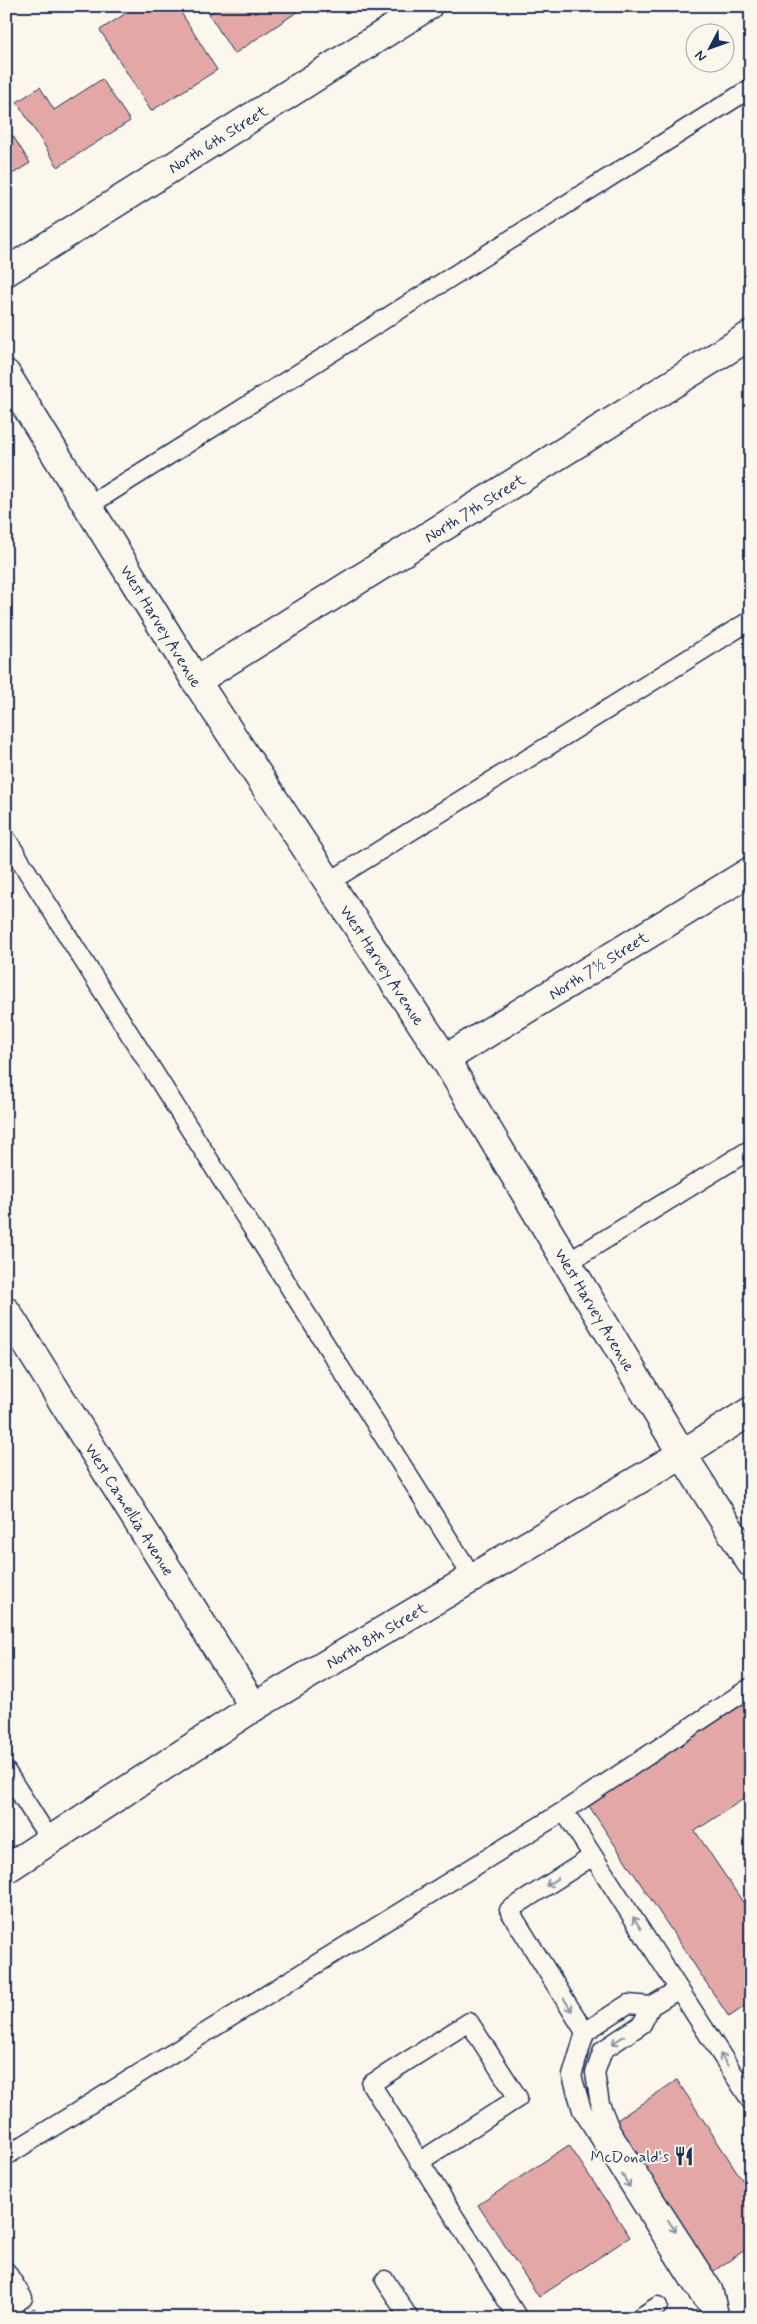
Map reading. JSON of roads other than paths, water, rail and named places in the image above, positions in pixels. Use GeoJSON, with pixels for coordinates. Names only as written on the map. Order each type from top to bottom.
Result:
{"type":"FeatureCollection","features":[{"type":"Feature","properties":{"kind":"street","name":"North 6th Street"},"geometry":{"type":"LineString","coordinates":[[6,272],[428,6]]}},
{"type":"Feature","properties":{"kind":"street","name":"North 7th Street"},"geometry":{"type":"LineString","coordinates":[[196,681],[751,335]]}},
{"type":"Feature","properties":{"kind":"street","name":"West Harvey Avenue"},"geometry":{"type":"LineString","coordinates":[[6,374],[196,681],[445,1059],[682,1454],[751,1563]]}},
{"type":"Feature","properties":{"kind":"street","name":"North 7½ Street"},"geometry":{"type":"LineString","coordinates":[[445,1059],[751,871]]}},
{"type":"Feature","properties":{"kind":"street","name":"West Camellia Avenue"},"geometry":{"type":"LineString","coordinates":[[6,1311],[254,1707]]}},
{"type":"Feature","properties":{"kind":"street","name":"North 8th Street"},"geometry":{"type":"LineString","coordinates":[[6,1869],[254,1707],[682,1454],[751,1411]]}},
{"type":"Feature","properties":{"kind":"lane"},"geometry":{"type":"LineString","coordinates":[[88,506],[751,88]]}},
{"type":"Feature","properties":{"kind":"lane"},"geometry":{"type":"LineString","coordinates":[[328,882],[751,620]]}},
{"type":"Feature","properties":{"kind":"lane"},"geometry":{"type":"LineString","coordinates":[[6,838],[473,1578]]}},
{"type":"Feature","properties":{"kind":"lane"},"geometry":{"type":"LineString","coordinates":[[567,1263],[751,1149]]}},
{"type":"Feature","properties":{"kind":"lane"},"geometry":{"type":"LineString","coordinates":[[6,2156],[564,1811],[751,1687]]}},
{"type":"Feature","properties":{"kind":"lane"},"geometry":{"type":"LineString","coordinates":[[6,1771],[50,1840]]}},
{"type":"Feature","properties":{"kind":"lane"},"geometry":{"type":"LineString","coordinates":[[564,1811],[751,2101]]}},
{"type":"Feature","properties":{"kind":"lane"},"geometry":{"type":"LineString","coordinates":[[585,2032],[509,1910],[593,1856]]}},
{"type":"Feature","properties":{"kind":"lane"},"geometry":{"type":"LineString","coordinates":[[679,1989],[651,2006],[642,2024],[603,2050],[595,2073],[600,2104],[611,2131],[713,2289],[720,2318]]}},
{"type":"Feature","properties":{"kind":"lane"},"geometry":{"type":"LineString","coordinates":[[651,2006],[628,2004],[585,2032],[572,2076],[582,2110],[700,2298],[720,2318]]}},
{"type":"Feature","properties":{"kind":"lane"},"geometry":{"type":"LineString","coordinates":[[419,2162],[518,2098],[469,2022],[371,2084],[419,2162],[518,2318]]}},
{"type":"Feature","properties":{"kind":"lane"},"geometry":{"type":"LineString","coordinates":[[6,2271],[24,2298],[6,2309]]}},
{"type":"Feature","properties":{"kind":"lane"},"geometry":{"type":"LineString","coordinates":[[385,2280],[409,2318]]}},
{"type":"Feature","properties":{"kind":"lane"},"geometry":{"type":"LineString","coordinates":[[639,2318],[658,2306]]}},
{"type":"Feature","properties":{"kind":"place","name":"McDonald's"},"geometry":{"type":"Point","coordinates":[684,2156]}}]}
